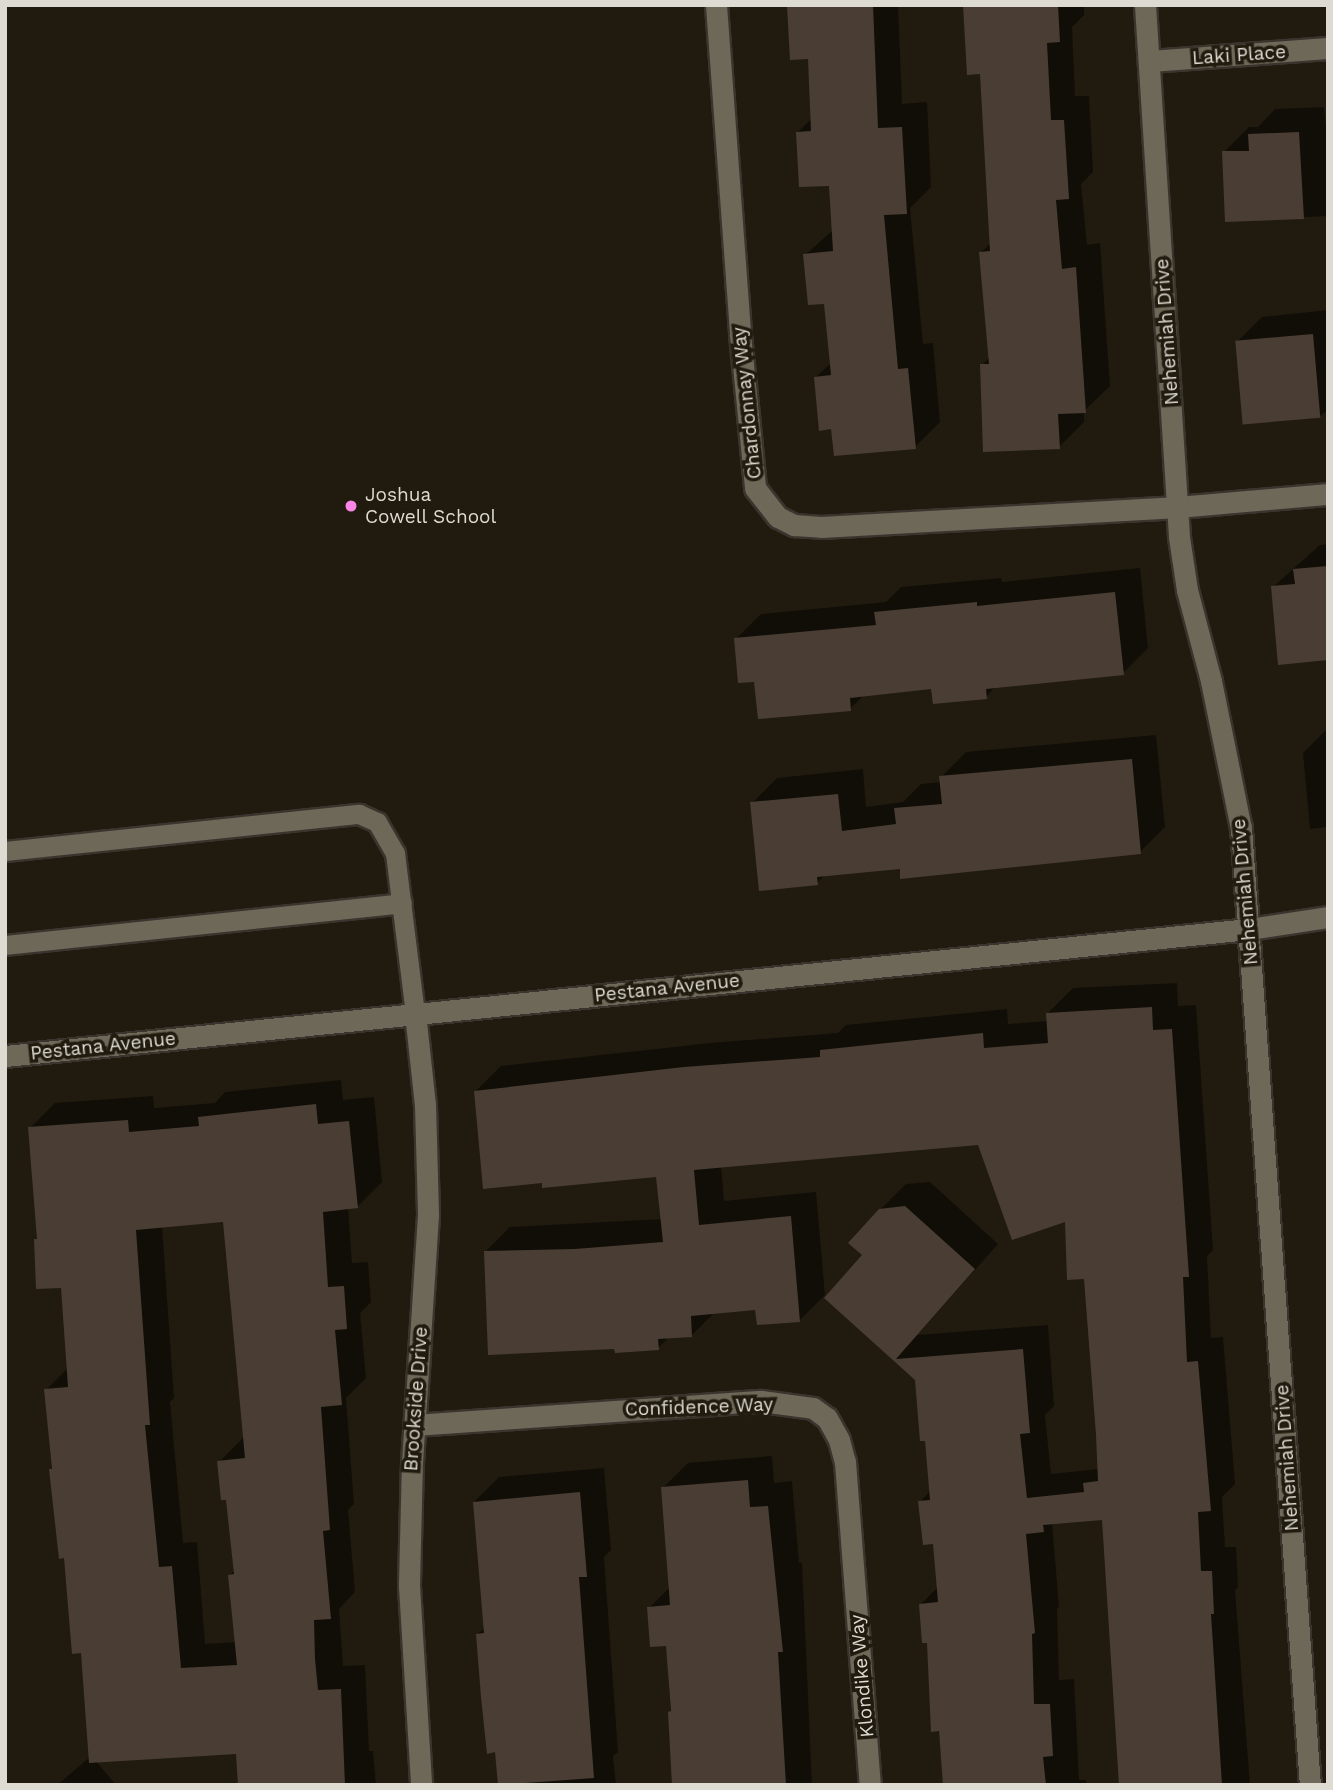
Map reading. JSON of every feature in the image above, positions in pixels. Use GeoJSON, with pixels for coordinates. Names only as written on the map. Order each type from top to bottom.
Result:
{"type":"FeatureCollection","features":[{"type":"Feature","properties":{"kind":"street","name":"Chardonnay Way"},"geometry":{"type":"LineString","coordinates":[[716,5],[740,334],[755,488],[778,517],[794,525],[821,527],[1178,507],[1328,494]]}},
{"type":"Feature","properties":{"kind":"street","name":"Nehemiah Drive"},"geometry":{"type":"LineString","coordinates":[[1146,5],[1179,537],[1187,590],[1211,681],[1241,828],[1310,1785]]}},
{"type":"Feature","properties":{"kind":"street","name":"Laki Place"},"geometry":{"type":"LineString","coordinates":[[1150,61],[1328,48]]}},
{"type":"Feature","properties":{"kind":"street","name":"Pestana Avenue"},"geometry":{"type":"LineString","coordinates":[[5,1056],[1249,929],[1328,917]]}},
{"type":"Feature","properties":{"kind":"street","name":"Brookside Drive"},"geometry":{"type":"LineString","coordinates":[[415,1013],[425,1105],[428,1215],[414,1424],[410,1586],[421,1785]]}},
{"type":"Feature","properties":{"kind":"street","name":"Confidence Way"},"geometry":{"type":"LineString","coordinates":[[414,1424],[761,1401],[813,1408],[827,1418],[845,1462],[853,1567]]}},
{"type":"Feature","properties":{"kind":"street","name":"Klondike Way"},"geometry":{"type":"LineString","coordinates":[[853,1567],[870,1785]]}},
{"type":"Feature","properties":{"kind":"lane"},"geometry":{"type":"LineString","coordinates":[[5,851],[359,814],[377,822],[395,853],[415,1013]]}},
{"type":"Feature","properties":{"kind":"lane"},"geometry":{"type":"LineString","coordinates":[[5,945],[402,903]]}},
{"type":"Feature","properties":{"kind":"building"},"geometry":{"type":"Polygon","coordinates":[[[873,5],[878,128],[902,127],[907,214],[884,215],[898,369],[908,368],[916,449],[834,456],[831,429],[819,431],[814,377],[831,375],[824,304],[808,305],[803,254],[833,251],[829,186],[799,187],[796,132],[811,131],[808,59],[790,60],[787,6],[873,5]]]}},
{"type":"Feature","properties":{"kind":"building"},"geometry":{"type":"Polygon","coordinates":[[[963,5],[1058,5],[1060,42],[1047,43],[1051,120],[1064,120],[1069,199],[1056,200],[1062,269],[1076,267],[1086,413],[1058,414],[1060,449],[983,452],[980,364],[989,364],[979,252],[990,251],[980,74],[967,75],[963,5]]]}},
{"type":"Feature","properties":{"kind":"building"},"geometry":{"type":"Polygon","coordinates":[[[1299,132],[1304,219],[1225,222],[1222,151],[1249,151],[1248,134],[1299,132]]]}},
{"type":"Feature","properties":{"kind":"building"},"geometry":{"type":"Polygon","coordinates":[[[1313,334],[1320,418],[1243,424],[1235,341],[1313,334]]]}},
{"type":"Feature","properties":{"kind":"building"},"geometry":{"type":"Polygon","coordinates":[[[1328,566],[1328,660],[1278,665],[1271,586],[1295,584],[1293,569],[1328,566]]]}},
{"type":"Feature","properties":{"kind":"building"},"geometry":{"type":"Polygon","coordinates":[[[1115,592],[1124,675],[986,689],[987,699],[933,704],[931,689],[850,698],[851,711],[758,719],[754,682],[738,683],[734,638],[876,625],[874,612],[977,602],[977,606],[1115,592]]]}},
{"type":"Feature","properties":{"kind":"building"},"geometry":{"type":"Polygon","coordinates":[[[1132,759],[1141,854],[900,879],[900,869],[817,877],[818,885],[759,891],[750,802],[838,794],[842,831],[896,824],[894,808],[942,804],[939,776],[1132,759]]]}},
{"type":"Feature","properties":{"kind":"building"},"geometry":{"type":"Polygon","coordinates":[[[1152,1007],[1153,1030],[1172,1029],[1189,1277],[1183,1277],[1187,1362],[1198,1361],[1211,1511],[1198,1512],[1201,1571],[1212,1571],[1214,1614],[1211,1614],[1222,1785],[1119,1785],[1102,1520],[1043,1525],[1044,1532],[1026,1534],[1035,1633],[1032,1634],[1034,1704],[1050,1704],[1053,1756],[1043,1757],[1046,1785],[943,1785],[939,1731],[931,1732],[927,1643],[922,1643],[919,1604],[938,1602],[933,1544],[923,1545],[918,1501],[930,1500],[925,1441],[920,1441],[915,1380],[824,1298],[862,1255],[848,1243],[879,1209],[905,1206],[975,1269],[896,1359],[1023,1349],[1030,1433],[1020,1434],[1027,1498],[1084,1492],[1083,1483],[1098,1481],[1096,1435],[1084,1279],[1067,1280],[1065,1222],[1012,1240],[978,1145],[694,1170],[699,1225],[791,1216],[800,1322],[757,1325],[755,1310],[691,1316],[692,1337],[658,1339],[659,1350],[615,1353],[614,1349],[488,1355],[484,1251],[575,1249],[663,1242],[656,1177],[542,1188],[542,1183],[483,1189],[474,1091],[684,1067],[820,1057],[820,1050],[983,1033],[984,1048],[1048,1043],[1046,1013],[1152,1007]]]}},
{"type":"Feature","properties":{"kind":"building"},"geometry":{"type":"Polygon","coordinates":[[[316,1104],[318,1124],[349,1121],[358,1208],[323,1212],[328,1287],[344,1286],[347,1329],[335,1330],[342,1405],[321,1407],[330,1530],[323,1531],[331,1619],[314,1620],[318,1690],[341,1689],[345,1785],[238,1785],[236,1754],[89,1763],[81,1653],[72,1654],[64,1558],[59,1559],[44,1389],[68,1387],[61,1288],[36,1289],[34,1239],[37,1239],[28,1127],[128,1120],[129,1132],[199,1126],[198,1117],[316,1104]],[[223,1222],[136,1230],[150,1425],[145,1425],[159,1567],[172,1566],[181,1668],[237,1665],[228,1575],[234,1574],[226,1500],[221,1500],[217,1461],[245,1458],[223,1222]]]}},
{"type":"Feature","properties":{"kind":"building"},"geometry":{"type":"Polygon","coordinates":[[[748,1480],[750,1507],[768,1506],[783,1652],[778,1652],[786,1785],[672,1785],[668,1712],[671,1711],[666,1646],[650,1647],[647,1607],[670,1605],[661,1487],[748,1480]]]}},
{"type":"Feature","properties":{"kind":"building"},"geometry":{"type":"Polygon","coordinates":[[[580,1492],[587,1577],[579,1577],[594,1778],[498,1785],[495,1752],[487,1754],[481,1697],[476,1634],[484,1633],[473,1502],[580,1492]]]}},
{"type":"Feature","properties":{"kind":"place","name":"Joshua Cowell School"},"geometry":{"type":"Point","coordinates":[351,506]}}]}
